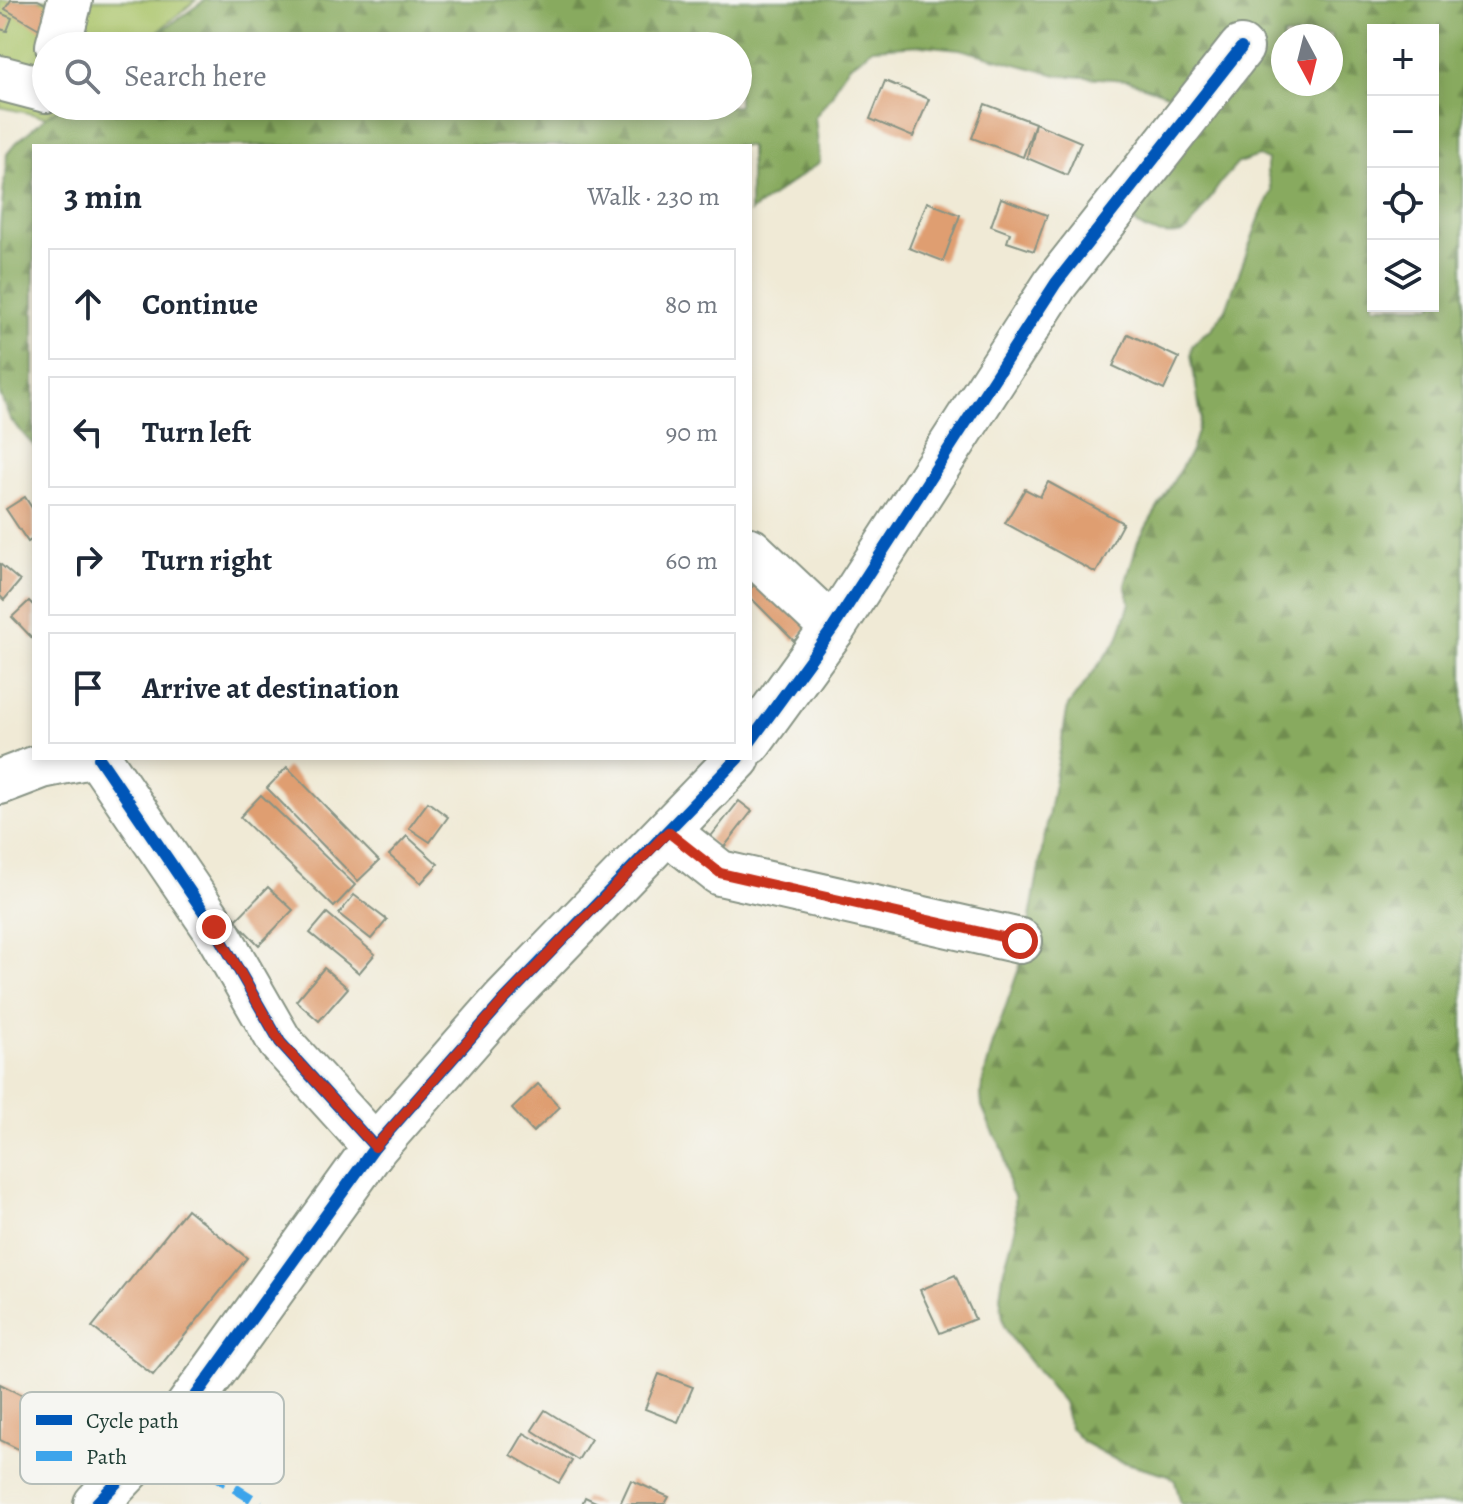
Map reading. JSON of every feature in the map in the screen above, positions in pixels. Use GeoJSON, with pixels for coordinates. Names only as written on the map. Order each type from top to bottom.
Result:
{"type":"FeatureCollection","features":[{"type":"Feature","properties":{"kind":"street"},"geometry":{"type":"LineString","coordinates":[[62,32],[70,0]]}},
{"type":"Feature","properties":{"kind":"street"},"geometry":{"type":"LineString","coordinates":[[752,739],[833,628],[1056,283],[1241,48]]}},
{"type":"Feature","properties":{"kind":"street"},"geometry":{"type":"LineString","coordinates":[[0,78],[32,86]]}},
{"type":"Feature","properties":{"kind":"street"},"geometry":{"type":"LineString","coordinates":[[752,552],[833,628]]}},
{"type":"Feature","properties":{"kind":"street"},"geometry":{"type":"LineString","coordinates":[[0,782],[42,766],[71,760]]}},
{"type":"Feature","properties":{"kind":"street"},"geometry":{"type":"LineString","coordinates":[[100,760],[214,927],[280,1042],[375,1147]]}},
{"type":"Feature","properties":{"kind":"street"},"geometry":{"type":"LineString","coordinates":[[199,1392],[375,1147],[504,1000],[736,760]]}},
{"type":"Feature","properties":{"kind":"street"},"geometry":{"type":"LineString","coordinates":[[668,832],[720,873],[1020,941]]}},
{"type":"Feature","properties":{"kind":"street"},"geometry":{"type":"LineString","coordinates":[[96,1504],[115,1484]]}},
{"type":"Feature","properties":{"kind":"green space"},"geometry":{"type":"Polygon","coordinates":[[[0,0],[196,0],[157,32],[32,32],[32,114],[0,107],[0,0]]]}},
{"type":"Feature","properties":{"kind":"green space"},"geometry":{"type":"Polygon","coordinates":[[[205,0],[1463,0],[1463,1504],[1181,1504],[1175,1481],[1169,1475],[1116,1460],[1083,1442],[1070,1428],[1063,1402],[1004,1326],[1000,1296],[1016,1227],[1014,1196],[1009,1187],[1004,1151],[982,1106],[982,1084],[1023,957],[1068,706],[1118,639],[1130,603],[1125,585],[1138,541],[1191,451],[1201,418],[1192,346],[1210,331],[1226,309],[1272,191],[1267,160],[1259,156],[1238,163],[1189,229],[1176,234],[1152,232],[1134,221],[1181,99],[1127,80],[1057,75],[960,49],[921,45],[873,48],[849,66],[815,117],[820,162],[752,211],[752,144],[32,144],[32,444],[10,419],[0,394],[0,227],[7,154],[43,120],[752,120],[752,32],[160,32],[205,0]]]}},
{"type":"Feature","properties":{"kind":"building"},"geometry":{"type":"Polygon","coordinates":[[[11,0],[38,0],[54,9],[41,30],[5,9],[11,0]]]}},
{"type":"Feature","properties":{"kind":"building"},"geometry":{"type":"Polygon","coordinates":[[[0,13],[12,18],[7,31],[0,29],[0,13]]]}},
{"type":"Feature","properties":{"kind":"building"},"geometry":{"type":"Polygon","coordinates":[[[885,81],[929,99],[913,137],[870,119],[885,81]]]}},
{"type":"Feature","properties":{"kind":"building"},"geometry":{"type":"Polygon","coordinates":[[[985,104],[1035,123],[1023,157],[972,138],[985,104]]]}},
{"type":"Feature","properties":{"kind":"building"},"geometry":{"type":"Polygon","coordinates":[[[1035,123],[1081,142],[1067,175],[1027,158],[1035,123]]]}},
{"type":"Feature","properties":{"kind":"building"},"geometry":{"type":"Polygon","coordinates":[[[1001,198],[1047,215],[1034,251],[1007,242],[1010,233],[991,226],[1001,198]]]}},
{"type":"Feature","properties":{"kind":"building"},"geometry":{"type":"Polygon","coordinates":[[[927,202],[960,215],[943,261],[909,248],[927,202]]]}},
{"type":"Feature","properties":{"kind":"building"},"geometry":{"type":"Polygon","coordinates":[[[1128,334],[1179,358],[1164,390],[1113,366],[1128,334]]]}},
{"type":"Feature","properties":{"kind":"building"},"geometry":{"type":"Polygon","coordinates":[[[1048,482],[1123,523],[1096,573],[1005,523],[1025,489],[1040,497],[1048,482]]]}},
{"type":"Feature","properties":{"kind":"building"},"geometry":{"type":"Polygon","coordinates":[[[25,497],[32,508],[32,539],[28,542],[6,509],[25,497]]]}},
{"type":"Feature","properties":{"kind":"building"},"geometry":{"type":"Polygon","coordinates":[[[0,564],[20,581],[4,600],[0,596],[0,564]]]}},
{"type":"Feature","properties":{"kind":"building"},"geometry":{"type":"Polygon","coordinates":[[[766,573],[814,621],[794,641],[752,599],[752,587],[766,573]]]}},
{"type":"Feature","properties":{"kind":"building"},"geometry":{"type":"Polygon","coordinates":[[[29,601],[32,604],[32,638],[12,617],[29,601]]]}},
{"type":"Feature","properties":{"kind":"building"},"geometry":{"type":"Polygon","coordinates":[[[287,767],[379,861],[358,881],[267,788],[287,767]]]}},
{"type":"Feature","properties":{"kind":"building"},"geometry":{"type":"Polygon","coordinates":[[[261,795],[355,885],[334,907],[240,817],[261,795]]]}},
{"type":"Feature","properties":{"kind":"building"},"geometry":{"type":"Polygon","coordinates":[[[739,801],[752,811],[721,851],[708,840],[739,801]]]}},
{"type":"Feature","properties":{"kind":"building"},"geometry":{"type":"Polygon","coordinates":[[[428,802],[448,817],[430,842],[409,828],[428,802]]]}},
{"type":"Feature","properties":{"kind":"building"},"geometry":{"type":"Polygon","coordinates":[[[407,836],[438,864],[421,883],[389,855],[407,836]]]}},
{"type":"Feature","properties":{"kind":"building"},"geometry":{"type":"Polygon","coordinates":[[[268,887],[293,910],[259,945],[235,921],[268,887]]]}},
{"type":"Feature","properties":{"kind":"building"},"geometry":{"type":"Polygon","coordinates":[[[354,895],[387,920],[371,939],[339,914],[354,895]]]}},
{"type":"Feature","properties":{"kind":"building"},"geometry":{"type":"Polygon","coordinates":[[[327,913],[375,954],[359,973],[310,933],[327,913]]]}},
{"type":"Feature","properties":{"kind":"building"},"geometry":{"type":"Polygon","coordinates":[[[324,968],[348,988],[319,1021],[296,1001],[324,968]]]}},
{"type":"Feature","properties":{"kind":"building"},"geometry":{"type":"Polygon","coordinates":[[[538,1084],[560,1107],[533,1132],[512,1109],[538,1084]]]}},
{"type":"Feature","properties":{"kind":"building"},"geometry":{"type":"Polygon","coordinates":[[[187,1209],[247,1258],[153,1375],[92,1327],[187,1209]]]}},
{"type":"Feature","properties":{"kind":"building"},"geometry":{"type":"Polygon","coordinates":[[[955,1275],[975,1319],[940,1333],[920,1290],[955,1275]]]}},
{"type":"Feature","properties":{"kind":"building"},"geometry":{"type":"Polygon","coordinates":[[[659,1374],[693,1387],[678,1422],[645,1409],[659,1374]]]}},
{"type":"Feature","properties":{"kind":"building"},"geometry":{"type":"Polygon","coordinates":[[[0,1384],[20,1394],[20,1450],[0,1440],[0,1384]]]}},
{"type":"Feature","properties":{"kind":"building"},"geometry":{"type":"Polygon","coordinates":[[[545,1410],[591,1439],[578,1460],[532,1430],[545,1410]]]}},
{"type":"Feature","properties":{"kind":"building"},"geometry":{"type":"Polygon","coordinates":[[[524,1433],[572,1461],[559,1483],[511,1455],[524,1433]]]}},
{"type":"Feature","properties":{"kind":"building"},"geometry":{"type":"Polygon","coordinates":[[[631,1480],[669,1497],[665,1504],[620,1504],[631,1480]]]}},
{"type":"Feature","properties":{"kind":"building"},"geometry":{"type":"Polygon","coordinates":[[[585,1497],[600,1504],[582,1504],[585,1497]]]}},
{"type":"Feature","properties":{"kind":"marked path"},"geometry":{"type":"LineString","coordinates":[[228,1484],[260,1504]]}},
{"type":"Feature","properties":{"kind":"cycle path"},"geometry":{"type":"LineString","coordinates":[[752,739],[833,628],[1056,283],[1241,48]]}},
{"type":"Feature","properties":{"kind":"cycle path"},"geometry":{"type":"LineString","coordinates":[[100,760],[214,927],[280,1042],[375,1147]]}},
{"type":"Feature","properties":{"kind":"cycle path"},"geometry":{"type":"LineString","coordinates":[[199,1392],[375,1147],[504,1000],[736,760]]}},
{"type":"Feature","properties":{"kind":"cycle path"},"geometry":{"type":"LineString","coordinates":[[96,1504],[115,1484]]}},
{"type":"Feature","properties":{"kind":"route"},"geometry":{"type":"LineString","coordinates":[[214,927],[280,1042],[375,1147],[504,1000],[668,832],[720,873],[1020,941]]}}]}
